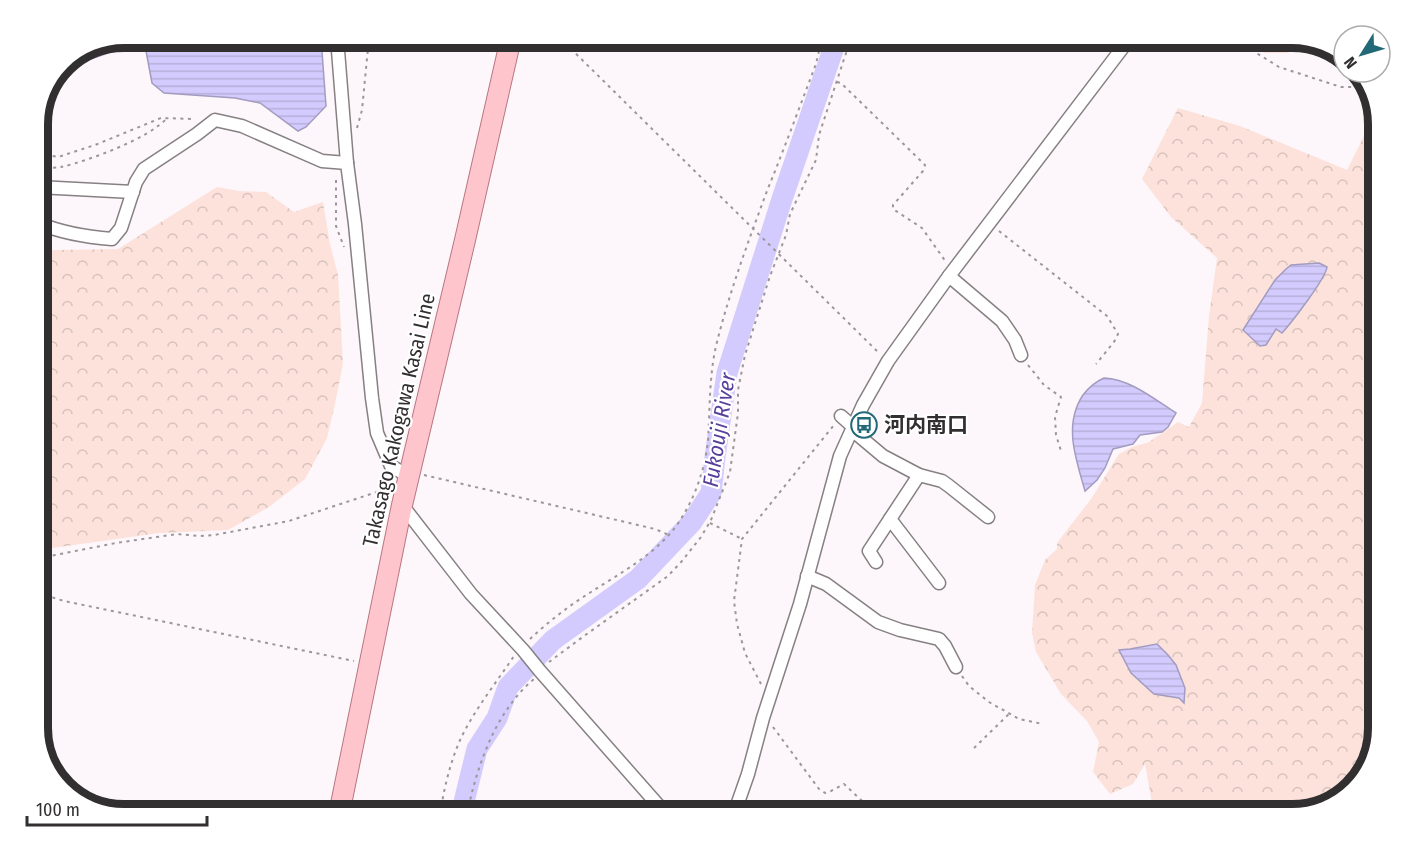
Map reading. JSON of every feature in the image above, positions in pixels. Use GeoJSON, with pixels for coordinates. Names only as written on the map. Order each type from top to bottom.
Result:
{"type":"FeatureCollection","features":[{"type":"Feature","properties":{"kind":"main road","name":"Takasago Kakogawa Kasai Line"},"geometry":{"type":"LineString","coordinates":[[341,804],[406,485],[509,48]]}},
{"type":"Feature","properties":{"kind":"street"},"geometry":{"type":"LineString","coordinates":[[338,48],[345,144],[341,163],[359,264],[377,433],[391,466],[406,485],[471,594],[657,804]]}},
{"type":"Feature","properties":{"kind":"street"},"geometry":{"type":"LineString","coordinates":[[738,804],[807,576],[840,456],[863,405],[888,361],[1122,48]]}},
{"type":"Feature","properties":{"kind":"street"},"geometry":{"type":"LineString","coordinates":[[48,227],[84,237],[112,239],[121,228],[136,182],[144,169],[215,120],[242,126],[322,161],[341,163]]}},
{"type":"Feature","properties":{"kind":"street"},"geometry":{"type":"LineString","coordinates":[[48,188],[133,192]]}},
{"type":"Feature","properties":{"kind":"street"},"geometry":{"type":"LineString","coordinates":[[952,273],[1002,321],[1015,340],[1021,355]]}},
{"type":"Feature","properties":{"kind":"street"},"geometry":{"type":"LineString","coordinates":[[841,416],[883,456],[920,475],[942,481],[987,517]]}},
{"type":"Feature","properties":{"kind":"street"},"geometry":{"type":"LineString","coordinates":[[876,562],[869,551],[920,475]]}},
{"type":"Feature","properties":{"kind":"street"},"geometry":{"type":"LineString","coordinates":[[890,519],[939,583]]}},
{"type":"Feature","properties":{"kind":"street"},"geometry":{"type":"LineString","coordinates":[[807,576],[826,584],[878,622],[900,630],[939,639],[956,668]]}},
{"type":"Feature","properties":{"kind":"path"},"geometry":{"type":"LineString","coordinates":[[345,144],[353,138],[362,110],[368,48]]}},
{"type":"Feature","properties":{"kind":"path"},"geometry":{"type":"LineString","coordinates":[[570,48],[888,361]]}},
{"type":"Feature","properties":{"kind":"path"},"geometry":{"type":"LineString","coordinates":[[442,804],[453,758],[462,737],[488,693],[522,649],[537,632],[588,593],[655,549],[679,523],[694,496],[708,442],[708,413],[715,349],[727,306],[754,227],[816,64],[820,48]]}},
{"type":"Feature","properties":{"kind":"path"},"geometry":{"type":"LineString","coordinates":[[469,804],[492,734],[525,687],[549,662],[668,576],[701,537],[709,522],[730,472],[738,413],[738,390],[745,355],[778,252],[786,235],[790,214],[816,160],[819,135],[848,48]]}},
{"type":"Feature","properties":{"kind":"path"},"geometry":{"type":"LineString","coordinates":[[1248,48],[1279,67],[1341,87],[1352,87],[1356,84]]}},
{"type":"Feature","properties":{"kind":"path"},"geometry":{"type":"LineString","coordinates":[[836,82],[841,83],[925,165],[893,205],[894,209],[922,228],[952,273]]}},
{"type":"Feature","properties":{"kind":"path"},"geometry":{"type":"LineString","coordinates":[[48,155],[58,157],[95,146],[161,118],[215,120]]}},
{"type":"Feature","properties":{"kind":"path"},"geometry":{"type":"LineString","coordinates":[[48,168],[60,167],[111,151],[160,126],[167,118]]}},
{"type":"Feature","properties":{"kind":"path"},"geometry":{"type":"LineString","coordinates":[[341,163],[336,226],[351,262],[359,264]]}},
{"type":"Feature","properties":{"kind":"path"},"geometry":{"type":"LineString","coordinates":[[990,224],[1107,316],[1118,334],[1096,364]]}},
{"type":"Feature","properties":{"kind":"path"},"geometry":{"type":"LineString","coordinates":[[1021,355],[1044,386],[1061,397],[1055,417],[1056,435],[1061,451]]}},
{"type":"Feature","properties":{"kind":"path"},"geometry":{"type":"LineString","coordinates":[[771,695],[765,692],[755,674],[745,652],[737,624],[734,601],[741,540],[841,416]]}},
{"type":"Feature","properties":{"kind":"path"},"geometry":{"type":"LineString","coordinates":[[48,556],[177,534],[199,537],[289,521],[393,487],[406,485],[655,529],[669,535]]}},
{"type":"Feature","properties":{"kind":"path"},"geometry":{"type":"LineString","coordinates":[[709,522],[741,540]]}},
{"type":"Feature","properties":{"kind":"path"},"geometry":{"type":"LineString","coordinates":[[48,596],[371,664]]}},
{"type":"Feature","properties":{"kind":"path"},"geometry":{"type":"LineString","coordinates":[[956,668],[969,686],[989,702],[1019,719],[1042,724]]}},
{"type":"Feature","properties":{"kind":"path"},"geometry":{"type":"LineString","coordinates":[[974,748],[1010,713]]}},
{"type":"Feature","properties":{"kind":"path"},"geometry":{"type":"LineString","coordinates":[[763,718],[777,730],[819,789],[825,792],[831,791],[844,783],[866,804]]}},
{"type":"Feature","properties":{"kind":"green space"},"geometry":{"type":"Polygon","coordinates":[[[1255,48],[1293,48],[1288,53],[1265,53],[1255,48]]]}},
{"type":"Feature","properties":{"kind":"green space"},"geometry":{"type":"Polygon","coordinates":[[[1178,108],[1240,126],[1347,170],[1368,128],[1368,728],[1362,757],[1346,782],[1330,794],[1312,801],[1292,804],[1152,804],[1145,764],[1133,784],[1110,794],[1093,772],[1099,742],[1087,721],[1061,694],[1036,652],[1032,633],[1035,585],[1045,560],[1057,549],[1057,543],[1091,499],[1119,454],[1149,442],[1178,422],[1189,427],[1202,403],[1209,316],[1217,258],[1171,217],[1142,179],[1178,108]]]}},
{"type":"Feature","properties":{"kind":"green space"},"geometry":{"type":"Polygon","coordinates":[[[217,187],[266,192],[294,212],[323,202],[338,275],[343,363],[335,404],[327,438],[305,479],[269,507],[228,530],[159,533],[48,549],[48,251],[118,249],[217,187]]]}},
{"type":"Feature","properties":{"kind":"shaded area"},"geometry":{"type":"Polygon","coordinates":[[[122,48],[79,63],[109,49],[122,48]]]}},
{"type":"Feature","properties":{"kind":"shaded area"},"geometry":{"type":"Polygon","coordinates":[[[143,48],[322,48],[326,106],[306,127],[298,131],[260,103],[235,98],[164,93],[152,83],[146,51],[143,48]]]}},
{"type":"Feature","properties":{"kind":"shaded area"},"geometry":{"type":"Polygon","coordinates":[[[1319,263],[1327,267],[1308,300],[1282,333],[1276,329],[1266,345],[1260,346],[1243,330],[1275,280],[1291,265],[1319,263]]]}},
{"type":"Feature","properties":{"kind":"shaded area"},"geometry":{"type":"Polygon","coordinates":[[[1104,378],[1132,386],[1176,413],[1168,427],[1162,432],[1140,435],[1133,444],[1113,449],[1097,480],[1085,491],[1073,442],[1074,418],[1083,395],[1092,385],[1104,378]]]}},
{"type":"Feature","properties":{"kind":"shaded area"},"geometry":{"type":"Polygon","coordinates":[[[1157,644],[1176,665],[1185,688],[1184,703],[1179,698],[1154,694],[1131,673],[1119,650],[1157,644]]]}},
{"type":"Feature","properties":{"kind":"waterway","name":"Fukouji River"},"geometry":{"type":"LineString","coordinates":[[463,804],[477,749],[497,718],[508,687],[553,640],[638,579],[692,522],[711,493],[727,373],[782,199],[834,48]]}},
{"type":"Feature","properties":{"kind":"place","name":"河内南口"},"geometry":{"type":"Point","coordinates":[864,425]}}]}
